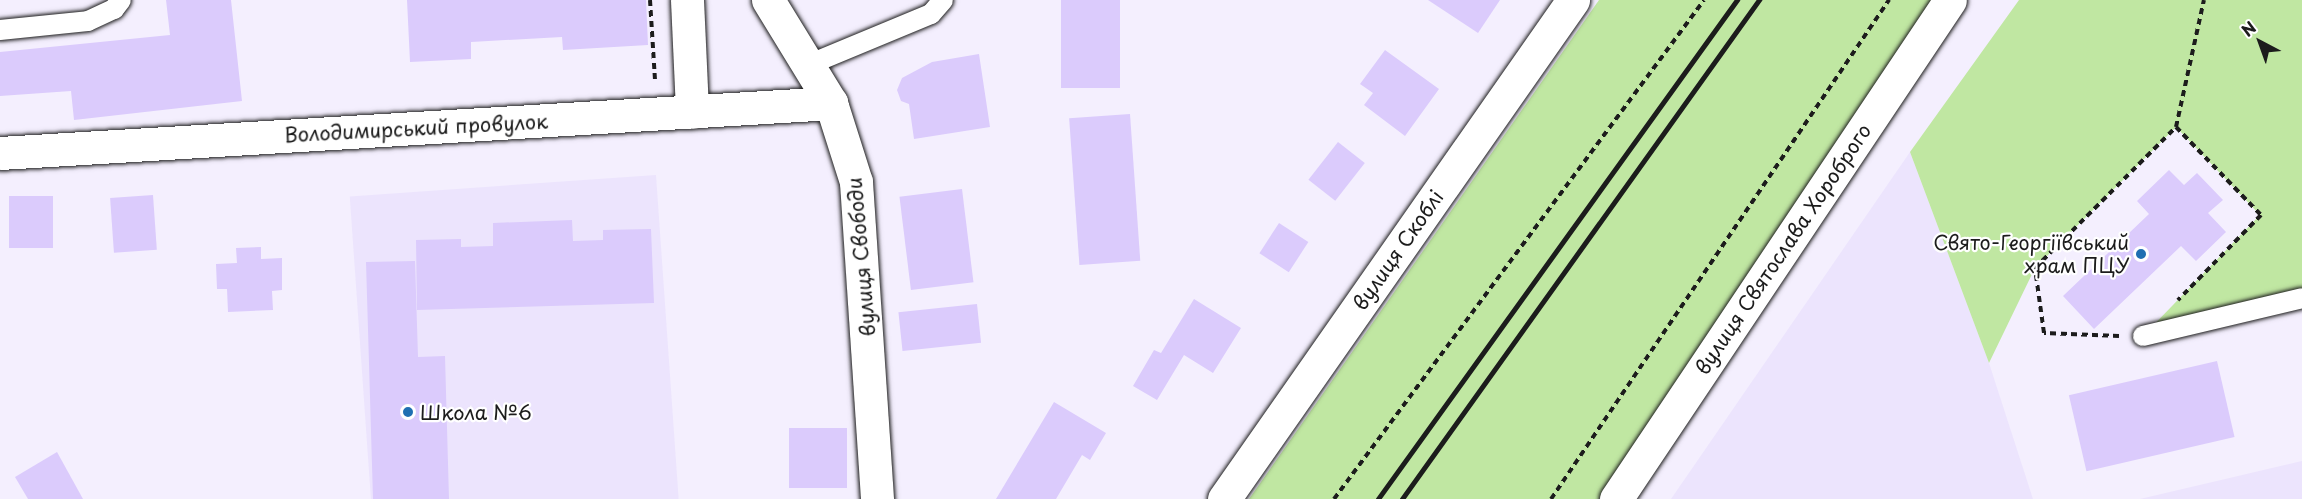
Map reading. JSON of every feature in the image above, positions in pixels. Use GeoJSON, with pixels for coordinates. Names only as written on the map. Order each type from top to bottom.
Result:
{"type":"FeatureCollection","features":[{"type":"Feature","properties":{"kind":"street"},"geometry":{"type":"LineString","coordinates":[[687,0],[692,112]]}},
{"type":"Feature","properties":{"kind":"street","name":"вулиця Свободи"},"geometry":{"type":"LineString","coordinates":[[768,0],[831,103],[850,154],[860,211],[877,499]]}},
{"type":"Feature","properties":{"kind":"street","name":"вулиця Скоблі"},"geometry":{"type":"LineString","coordinates":[[1224,499],[1573,0]]}},
{"type":"Feature","properties":{"kind":"street","name":"вулиця Святослава Хороброго"},"geometry":{"type":"LineString","coordinates":[[1616,499],[1950,0]]}},
{"type":"Feature","properties":{"kind":"street","name":"Володимирський провулок"},"geometry":{"type":"LineString","coordinates":[[0,153],[831,103]]}},
{"type":"Feature","properties":{"kind":"lane"},"geometry":{"type":"LineString","coordinates":[[0,30],[88,21],[114,9],[121,0]]}},
{"type":"Feature","properties":{"kind":"lane"},"geometry":{"type":"LineString","coordinates":[[808,65],[931,14],[943,0]]}},
{"type":"Feature","properties":{"kind":"lane"},"geometry":{"type":"LineString","coordinates":[[2143,336],[2302,298]]}},
{"type":"Feature","properties":{"kind":"path"},"geometry":{"type":"LineString","coordinates":[[650,0],[656,114]]}},
{"type":"Feature","properties":{"kind":"path"},"geometry":{"type":"LineString","coordinates":[[1334,499],[1704,0]]}},
{"type":"Feature","properties":{"kind":"path"},"geometry":{"type":"LineString","coordinates":[[1551,499],[1889,0]]}},
{"type":"Feature","properties":{"kind":"path"},"geometry":{"type":"LineString","coordinates":[[2176,127],[2261,215],[2143,336],[2044,333],[2035,268],[2176,127],[2204,0]]}},
{"type":"Feature","properties":{"kind":"shaded area"},"geometry":{"type":"Polygon","coordinates":[[[1910,152],[1989,363],[2033,499],[1671,499],[1910,152]]]}},
{"type":"Feature","properties":{"kind":"shaded area"},"geometry":{"type":"Polygon","coordinates":[[[656,175],[679,499],[371,499],[350,196],[656,175]]]}},
{"type":"Feature","properties":{"kind":"shaded area"},"geometry":{"type":"Polygon","coordinates":[[[2302,461],[2302,499],[2140,499],[2302,461]]]}},
{"type":"Feature","properties":{"kind":"green space"},"geometry":{"type":"Polygon","coordinates":[[[1599,0],[1934,0],[1599,499],[1249,499],[1599,0]]]}},
{"type":"Feature","properties":{"kind":"green space"},"geometry":{"type":"Polygon","coordinates":[[[2019,0],[2302,0],[2302,298],[2143,336],[2260,215],[2176,127],[2035,268],[1989,363],[1910,152],[2019,0]]]}},
{"type":"Feature","properties":{"kind":"building"},"geometry":{"type":"Polygon","coordinates":[[[166,0],[231,0],[242,101],[74,120],[71,91],[0,96],[0,52],[170,35],[166,0]]]}},
{"type":"Feature","properties":{"kind":"building"},"geometry":{"type":"Polygon","coordinates":[[[407,0],[646,0],[648,45],[563,50],[562,37],[471,42],[471,59],[410,62],[407,0]]]}},
{"type":"Feature","properties":{"kind":"building"},"geometry":{"type":"Polygon","coordinates":[[[1061,0],[1120,0],[1120,88],[1061,88],[1061,0]]]}},
{"type":"Feature","properties":{"kind":"building"},"geometry":{"type":"Polygon","coordinates":[[[1428,0],[1500,0],[1478,33],[1428,0]]]}},
{"type":"Feature","properties":{"kind":"building"},"geometry":{"type":"Polygon","coordinates":[[[1385,50],[1439,89],[1405,136],[1364,105],[1373,93],[1360,84],[1385,50]]]}},
{"type":"Feature","properties":{"kind":"building"},"geometry":{"type":"Polygon","coordinates":[[[979,54],[990,127],[914,139],[909,104],[901,101],[897,90],[902,78],[932,62],[979,54]]]}},
{"type":"Feature","properties":{"kind":"building"},"geometry":{"type":"Polygon","coordinates":[[[1130,114],[1140,261],[1079,265],[1069,118],[1130,114]]]}},
{"type":"Feature","properties":{"kind":"building"},"geometry":{"type":"Polygon","coordinates":[[[1338,142],[1365,163],[1335,201],[1308,180],[1338,142]]]}},
{"type":"Feature","properties":{"kind":"building","name":"Свято-Георгіївський храм ПЦУ"},"geometry":{"type":"Polygon","coordinates":[[[2169,170],[2184,185],[2197,173],[2223,200],[2208,213],[2226,232],[2196,261],[2181,246],[2094,329],[2063,296],[2149,214],[2137,201],[2169,170]]]}},
{"type":"Feature","properties":{"kind":"building"},"geometry":{"type":"Polygon","coordinates":[[[962,189],[973,282],[911,290],[899,197],[962,189]]]}},
{"type":"Feature","properties":{"kind":"building"},"geometry":{"type":"Polygon","coordinates":[[[153,195],[157,250],[114,253],[110,198],[153,195]]]}},
{"type":"Feature","properties":{"kind":"building"},"geometry":{"type":"Polygon","coordinates":[[[9,196],[53,196],[53,248],[9,248],[9,196]]]}},
{"type":"Feature","properties":{"kind":"building"},"geometry":{"type":"Polygon","coordinates":[[[572,220],[573,241],[603,240],[603,230],[651,229],[654,303],[417,310],[416,240],[461,239],[461,247],[493,246],[493,223],[572,220]]]}},
{"type":"Feature","properties":{"kind":"building"},"geometry":{"type":"Polygon","coordinates":[[[1279,223],[1308,242],[1289,272],[1259,253],[1279,223]]]}},
{"type":"Feature","properties":{"kind":"building"},"geometry":{"type":"Polygon","coordinates":[[[261,247],[261,259],[282,258],[282,290],[272,291],[273,310],[228,312],[227,289],[217,289],[216,264],[237,263],[236,248],[261,247]]]}},
{"type":"Feature","properties":{"kind":"building"},"geometry":{"type":"Polygon","coordinates":[[[415,261],[418,357],[445,356],[449,499],[373,499],[366,262],[415,261]]]}},
{"type":"Feature","properties":{"kind":"building"},"geometry":{"type":"Polygon","coordinates":[[[1194,299],[1241,328],[1213,373],[1184,355],[1157,400],[1133,386],[1154,350],[1161,353],[1194,299]]]}},
{"type":"Feature","properties":{"kind":"building"},"geometry":{"type":"Polygon","coordinates":[[[977,304],[981,343],[903,351],[898,312],[977,304]]]}},
{"type":"Feature","properties":{"kind":"building"},"geometry":{"type":"Polygon","coordinates":[[[2217,361],[2235,437],[2086,471],[2069,395],[2217,361]]]}},
{"type":"Feature","properties":{"kind":"building"},"geometry":{"type":"Polygon","coordinates":[[[1054,402],[1106,433],[1090,460],[1082,455],[1056,499],[996,499],[1054,402]]]}},
{"type":"Feature","properties":{"kind":"building"},"geometry":{"type":"Polygon","coordinates":[[[789,428],[847,428],[847,488],[789,488],[789,428]]]}},
{"type":"Feature","properties":{"kind":"building"},"geometry":{"type":"Polygon","coordinates":[[[57,452],[83,499],[28,499],[15,477],[57,452]]]}},
{"type":"Feature","properties":{"kind":"railway"},"geometry":{"type":"LineString","coordinates":[[1378,499],[1737,0]]}},
{"type":"Feature","properties":{"kind":"railway"},"geometry":{"type":"LineString","coordinates":[[1402,499],[1759,0]]}},
{"type":"Feature","properties":{"kind":"place","name":"Свято-Георгіївський храм ПЦУ"},"geometry":{"type":"Point","coordinates":[2141,254]}},
{"type":"Feature","properties":{"kind":"place","name":"Школа №6"},"geometry":{"type":"Point","coordinates":[408,412]}}]}
